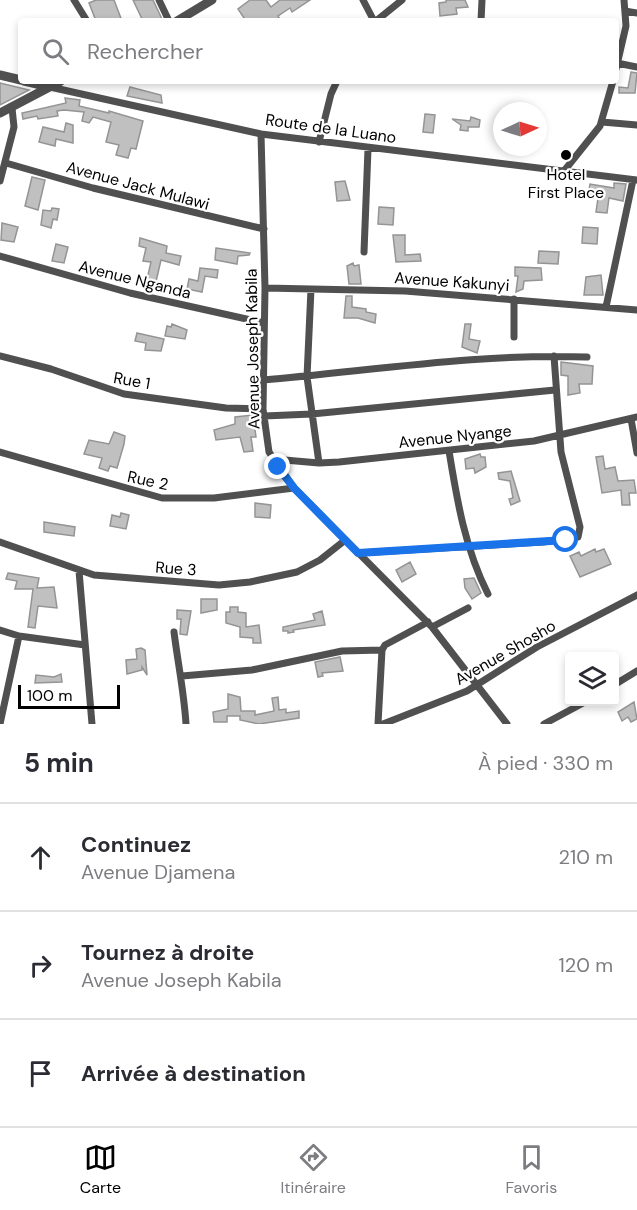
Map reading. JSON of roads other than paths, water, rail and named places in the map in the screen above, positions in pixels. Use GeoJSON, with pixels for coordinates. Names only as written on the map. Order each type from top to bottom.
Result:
{"type":"FeatureCollection","features":[{"type":"Feature","properties":{"kind":"street"},"geometry":{"type":"LineString","coordinates":[[74,0],[85,18]]}},
{"type":"Feature","properties":{"kind":"street"},"geometry":{"type":"LineString","coordinates":[[159,0],[168,18]]}},
{"type":"Feature","properties":{"kind":"street"},"geometry":{"type":"LineString","coordinates":[[182,18],[212,0]]}},
{"type":"Feature","properties":{"kind":"street"},"geometry":{"type":"LineString","coordinates":[[363,0],[373,18]]}},
{"type":"Feature","properties":{"kind":"street"},"geometry":{"type":"LineString","coordinates":[[379,18],[402,0]]}},
{"type":"Feature","properties":{"kind":"street"},"geometry":{"type":"LineString","coordinates":[[481,18],[482,0]]}},
{"type":"Feature","properties":{"kind":"street"},"geometry":{"type":"LineString","coordinates":[[619,56],[624,38],[626,12],[624,0]]}},
{"type":"Feature","properties":{"kind":"street"},"geometry":{"type":"LineString","coordinates":[[626,12],[637,13]]}},
{"type":"Feature","properties":{"kind":"street"},"geometry":{"type":"LineString","coordinates":[[619,67],[637,67]]}},
{"type":"Feature","properties":{"kind":"street","name":"Route de la Luano"},"geometry":{"type":"LineString","coordinates":[[0,75],[18,80]]}},
{"type":"Feature","properties":{"kind":"street","name":"Route de la Luano"},"geometry":{"type":"LineString","coordinates":[[36,84],[261,134],[368,149],[635,180]]}},
{"type":"Feature","properties":{"kind":"street"},"geometry":{"type":"LineString","coordinates":[[0,113],[56,84]]}},
{"type":"Feature","properties":{"kind":"street"},"geometry":{"type":"LineString","coordinates":[[319,142],[336,84]]}},
{"type":"Feature","properties":{"kind":"street"},"geometry":{"type":"LineString","coordinates":[[564,171],[602,122],[612,84]]}},
{"type":"Feature","properties":{"kind":"street"},"geometry":{"type":"LineString","coordinates":[[0,181],[14,127],[12,108]]}},
{"type":"Feature","properties":{"kind":"street"},"geometry":{"type":"LineString","coordinates":[[602,122],[637,125]]}},
{"type":"Feature","properties":{"kind":"street","name":"Avenue Joseph Kabila"},"geometry":{"type":"LineString","coordinates":[[261,134],[265,288],[263,380],[267,445],[273,459],[294,488],[344,541],[430,625],[507,724]]}},
{"type":"Feature","properties":{"kind":"street"},"geometry":{"type":"LineString","coordinates":[[364,252],[368,149]]}},
{"type":"Feature","properties":{"kind":"street","name":"Avenue Jack Mulawi"},"geometry":{"type":"LineString","coordinates":[[6,163],[93,188],[264,229]]}},
{"type":"Feature","properties":{"kind":"street"},"geometry":{"type":"LineString","coordinates":[[606,307],[635,180]]}},
{"type":"Feature","properties":{"kind":"street","name":"Avenue Nganda"},"geometry":{"type":"LineString","coordinates":[[0,256],[130,293],[264,323]]}},
{"type":"Feature","properties":{"kind":"street","name":"Avenue Kakunyi"},"geometry":{"type":"LineString","coordinates":[[265,288],[405,291],[637,310]]}},
{"type":"Feature","properties":{"kind":"street"},"geometry":{"type":"LineString","coordinates":[[311,289],[307,376],[319,463]]}},
{"type":"Feature","properties":{"kind":"street"},"geometry":{"type":"LineString","coordinates":[[514,299],[514,337]]}},
{"type":"Feature","properties":{"kind":"street","name":"Rue 1"},"geometry":{"type":"LineString","coordinates":[[0,356],[51,369],[124,394],[264,412],[312,414],[555,390]]}},
{"type":"Feature","properties":{"kind":"street"},"geometry":{"type":"LineString","coordinates":[[358,553],[551,542],[580,535],[561,452],[554,356]]}},
{"type":"Feature","properties":{"kind":"street"},"geometry":{"type":"LineString","coordinates":[[263,380],[471,359],[587,357]]}},
{"type":"Feature","properties":{"kind":"street"},"geometry":{"type":"LineString","coordinates":[[634,418],[637,453]]}},
{"type":"Feature","properties":{"kind":"street","name":"Avenue Nyange"},"geometry":{"type":"LineString","coordinates":[[273,459],[319,463],[449,450],[560,435],[634,418]]}},
{"type":"Feature","properties":{"kind":"street"},"geometry":{"type":"LineString","coordinates":[[449,450],[468,545],[477,572],[488,594]]}},
{"type":"Feature","properties":{"kind":"street","name":"Rue 2"},"geometry":{"type":"LineString","coordinates":[[0,452],[162,498],[214,498],[294,488]]}},
{"type":"Feature","properties":{"kind":"street","name":"Rue 3"},"geometry":{"type":"LineString","coordinates":[[0,542],[79,571],[107,577],[203,584],[250,582],[305,568],[344,541]]}},
{"type":"Feature","properties":{"kind":"street"},"geometry":{"type":"LineString","coordinates":[[79,571],[92,724]]}},
{"type":"Feature","properties":{"kind":"street","name":"Avenue Shosho"},"geometry":{"type":"LineString","coordinates":[[383,724],[445,701],[478,685],[537,647],[637,594]]}},
{"type":"Feature","properties":{"kind":"street"},"geometry":{"type":"LineString","coordinates":[[378,724],[382,650],[385,645],[468,608]]}},
{"type":"Feature","properties":{"kind":"street"},"geometry":{"type":"LineString","coordinates":[[0,630],[19,636],[85,645]]}},
{"type":"Feature","properties":{"kind":"street"},"geometry":{"type":"LineString","coordinates":[[174,632],[182,676],[186,724]]}},
{"type":"Feature","properties":{"kind":"street"},"geometry":{"type":"LineString","coordinates":[[0,724],[19,636]]}},
{"type":"Feature","properties":{"kind":"street"},"geometry":{"type":"LineString","coordinates":[[182,676],[252,670],[342,651],[382,650]]}},
{"type":"Feature","properties":{"kind":"street"},"geometry":{"type":"LineString","coordinates":[[619,682],[637,671]]}},
{"type":"Feature","properties":{"kind":"street"},"geometry":{"type":"LineString","coordinates":[[544,724],[578,706]]}},
{"type":"Feature","properties":{"kind":"place","name":"Hotel First Place"},"geometry":{"type":"Point","coordinates":[566,155]}}]}
